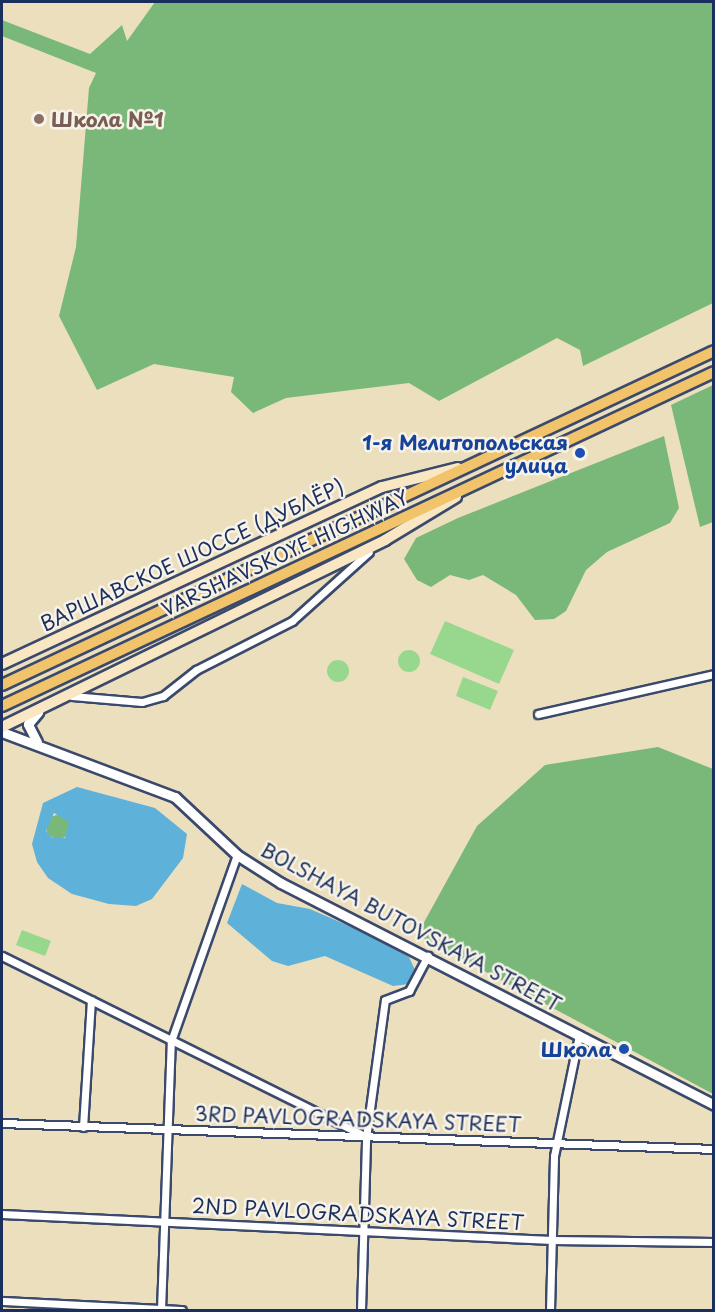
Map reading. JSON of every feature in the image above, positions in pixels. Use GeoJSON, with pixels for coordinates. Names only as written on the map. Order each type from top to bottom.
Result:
{"type":"FeatureCollection","features":[{"type":"Feature","properties":{"kind":"main road","name":"VARSHAVSKOYE HIGHWAY"},"geometry":{"type":"LineString","coordinates":[[2,685],[714,351]]}},
{"type":"Feature","properties":{"kind":"main road","name":"VARSHAVSKOYE HIGHWAY"},"geometry":{"type":"LineString","coordinates":[[2,706],[714,372]]}},
{"type":"Feature","properties":{"kind":"main road","name":"ВАРШАВСКОЕ ШОССЕ (ДУБЛЁР)"},"geometry":{"type":"LineString","coordinates":[[2,664],[382,486],[469,465]]}},
{"type":"Feature","properties":{"kind":"main road"},"geometry":{"type":"LineString","coordinates":[[2,727],[385,540],[478,483]]}},
{"type":"Feature","properties":{"kind":"street"},"geometry":{"type":"LineString","coordinates":[[67,696],[142,702],[163,696],[196,670],[292,621],[385,540]]}},
{"type":"Feature","properties":{"kind":"street"},"geometry":{"type":"LineString","coordinates":[[538,714],[714,674]]}},
{"type":"Feature","properties":{"kind":"street"},"geometry":{"type":"LineString","coordinates":[[39,743],[28,724],[41,709]]}},
{"type":"Feature","properties":{"kind":"street","name":"BOLSHAYA BUTOVSKAYA STREET"},"geometry":{"type":"LineString","coordinates":[[2,732],[39,743],[175,796],[237,855],[714,1105]]}},
{"type":"Feature","properties":{"kind":"street"},"geometry":{"type":"LineString","coordinates":[[161,1310],[171,1041],[237,855]]}},
{"type":"Feature","properties":{"kind":"street"},"geometry":{"type":"LineString","coordinates":[[2,956],[366,1137]]}},
{"type":"Feature","properties":{"kind":"street"},"geometry":{"type":"LineString","coordinates":[[361,1311],[366,1137],[385,1000],[409,991],[428,956]]}},
{"type":"Feature","properties":{"kind":"street"},"geometry":{"type":"LineString","coordinates":[[83,1126],[91,1000]]}},
{"type":"Feature","properties":{"kind":"street"},"geometry":{"type":"LineString","coordinates":[[550,1311],[554,1156],[561,1142],[579,1035]]}},
{"type":"Feature","properties":{"kind":"street","name":"3RD PAVLOGRADSKAYA STREET"},"geometry":{"type":"LineString","coordinates":[[2,1123],[714,1149]]}},
{"type":"Feature","properties":{"kind":"street","name":"2ND PAVLOGRADSKAYA STREET"},"geometry":{"type":"LineString","coordinates":[[2,1214],[552,1240],[714,1242]]}},
{"type":"Feature","properties":{"kind":"street"},"geometry":{"type":"LineString","coordinates":[[2,1301],[182,1311]]}},
{"type":"Feature","properties":{"kind":"green space"},"geometry":{"type":"Polygon","coordinates":[[[155,2],[713,2],[713,303],[583,366],[580,350],[557,338],[439,401],[409,383],[286,398],[253,413],[231,392],[234,377],[154,364],[97,390],[59,316],[76,247],[89,88],[96,73],[2,36],[2,20],[90,54],[122,25],[127,41],[155,2]]]}},
{"type":"Feature","properties":{"kind":"green space"},"geometry":{"type":"Polygon","coordinates":[[[713,385],[713,522],[700,527],[671,405],[713,385]]]}},
{"type":"Feature","properties":{"kind":"green space"},"geometry":{"type":"Polygon","coordinates":[[[664,436],[679,508],[670,523],[607,552],[586,570],[566,611],[554,619],[535,620],[516,595],[483,575],[469,580],[450,575],[431,587],[417,580],[404,559],[416,538],[458,518],[664,436]]]}},
{"type":"Feature","properties":{"kind":"green space"},"geometry":{"type":"Polygon","coordinates":[[[445,621],[514,650],[499,684],[430,654],[445,621]]]}},
{"type":"Feature","properties":{"kind":"green space"},"geometry":{"type":"Polygon","coordinates":[[[409,650],[419,657],[420,661],[413,671],[409,672],[399,665],[398,661],[405,651],[409,650]]]}},
{"type":"Feature","properties":{"kind":"green space"},"geometry":{"type":"Polygon","coordinates":[[[338,660],[348,667],[349,671],[342,681],[338,682],[328,675],[327,671],[334,661],[338,660]]]}},
{"type":"Feature","properties":{"kind":"green space"},"geometry":{"type":"Polygon","coordinates":[[[463,677],[498,691],[490,710],[456,696],[463,677]]]}},
{"type":"Feature","properties":{"kind":"green space"},"geometry":{"type":"Polygon","coordinates":[[[658,747],[713,769],[713,1094],[417,935],[477,826],[545,765],[658,747]]]}},
{"type":"Feature","properties":{"kind":"green space"},"geometry":{"type":"Polygon","coordinates":[[[58,815],[67,818],[70,827],[67,836],[58,839],[49,836],[46,827],[49,818],[58,815]]]}},
{"type":"Feature","properties":{"kind":"green space"},"geometry":{"type":"Polygon","coordinates":[[[22,930],[51,941],[45,956],[16,945],[22,930]]]}},
{"type":"Feature","properties":{"kind":"water"},"geometry":{"type":"Polygon","coordinates":[[[77,787],[155,808],[187,834],[183,858],[152,899],[136,906],[109,904],[72,894],[48,878],[37,862],[32,844],[43,803],[77,787]],[[54,813],[46,831],[52,838],[65,838],[69,822],[54,813]]]}},
{"type":"Feature","properties":{"kind":"water"},"geometry":{"type":"Polygon","coordinates":[[[242,884],[277,903],[310,909],[372,936],[409,957],[416,972],[409,984],[393,986],[325,956],[288,966],[272,961],[227,923],[242,884]]]}},
{"type":"Feature","properties":{"kind":"place","name":"Школа №1"},"geometry":{"type":"Point","coordinates":[39,119]}},
{"type":"Feature","properties":{"kind":"place","name":"1-я Мелитопольская улица"},"geometry":{"type":"Point","coordinates":[580,453]}},
{"type":"Feature","properties":{"kind":"place","name":"Школа"},"geometry":{"type":"Point","coordinates":[624,1049]}}]}
